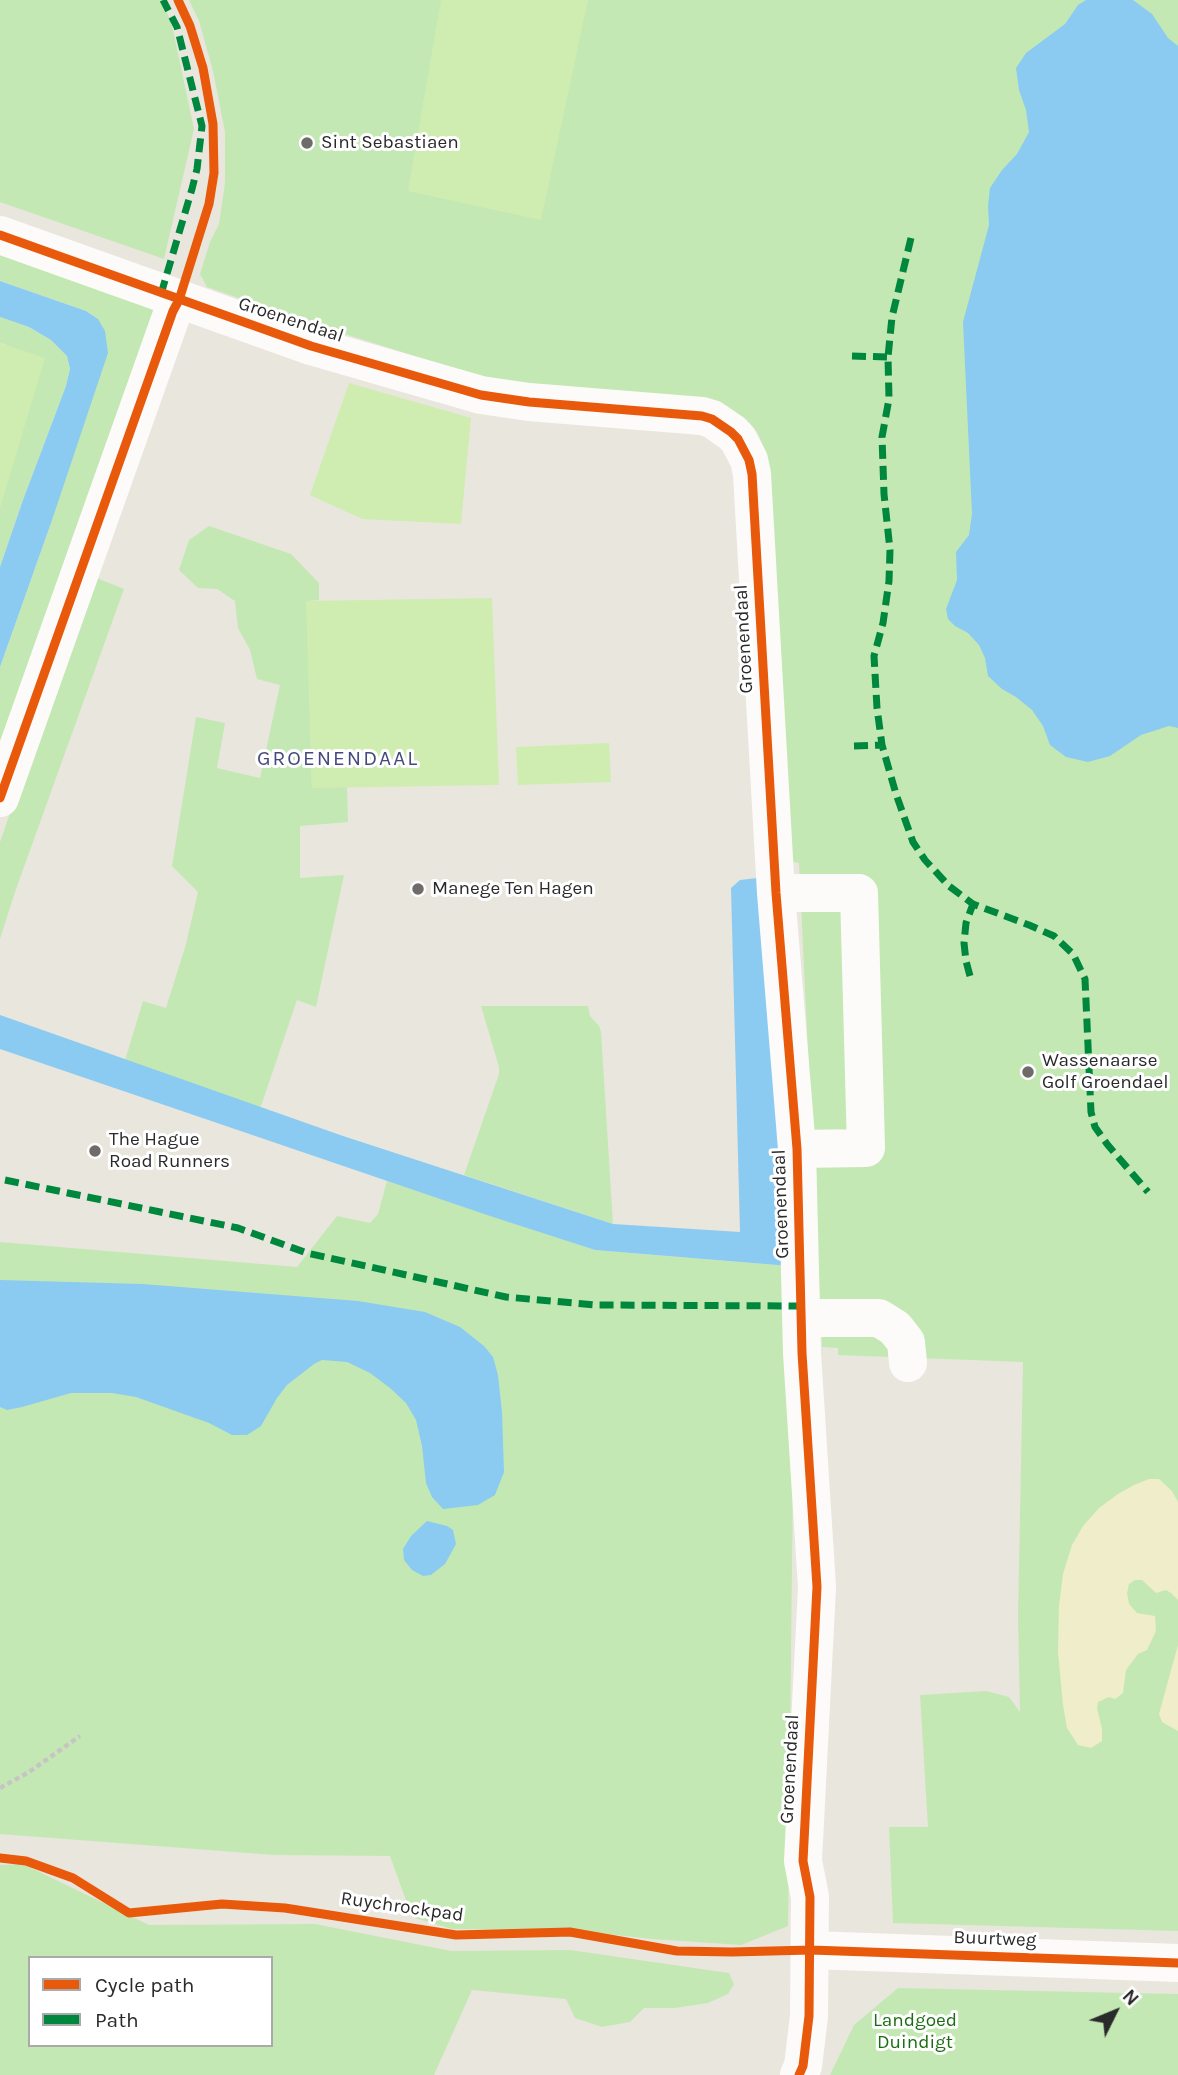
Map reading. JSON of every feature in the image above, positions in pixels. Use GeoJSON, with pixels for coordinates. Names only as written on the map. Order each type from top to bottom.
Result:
{"type":"FeatureCollection","features":[{"type":"Feature","properties":{"kind":"street","name":"Groenendaal"},"geometry":{"type":"LineString","coordinates":[[0,234],[311,346],[481,395],[712,419],[731,432],[749,460],[752,474],[776,893],[797,1149],[802,1318],[817,1587],[803,1861],[810,1898],[809,2017],[803,2066],[799,2075]]}},
{"type":"Feature","properties":{"kind":"street"},"geometry":{"type":"LineString","coordinates":[[0,798],[179,300]]}},
{"type":"Feature","properties":{"kind":"street","name":"Groenendaal"},"geometry":{"type":"LineString","coordinates":[[776,893],[859,893],[866,1148],[797,1149]]}},
{"type":"Feature","properties":{"kind":"street"},"geometry":{"type":"LineString","coordinates":[[802,1318],[879,1318],[895,1328],[906,1342],[908,1363]]}},
{"type":"Feature","properties":{"kind":"street","name":"Buurtweg"},"geometry":{"type":"LineString","coordinates":[[811,1950],[1178,1963]]}},
{"type":"Feature","properties":{"kind":"path"},"geometry":{"type":"LineString","coordinates":[[0,1788],[80,1737]]}},
{"type":"Feature","properties":{"kind":"green space"},"geometry":{"type":"Polygon","coordinates":[[[0,0],[162,0],[172,25],[194,129],[164,259],[0,202],[0,0]]]}},
{"type":"Feature","properties":{"kind":"green space","name":"Wassenaarse Golf Groendael"},"geometry":{"type":"Polygon","coordinates":[[[189,0],[1178,0],[1178,1931],[893,1923],[889,1827],[928,1827],[920,1695],[986,1691],[1009,1697],[1020,1712],[1018,1616],[1023,1362],[838,1355],[838,1348],[822,1347],[799,863],[789,861],[765,450],[757,432],[746,419],[723,404],[554,388],[481,377],[207,287],[200,274],[219,224],[225,183],[225,132],[213,71],[199,21],[189,0]]]}},
{"type":"Feature","properties":{"kind":"green space"},"geometry":{"type":"Polygon","coordinates":[[[441,0],[588,0],[541,220],[408,191],[441,0]]]}},
{"type":"Feature","properties":{"kind":"green space"},"geometry":{"type":"Polygon","coordinates":[[[0,241],[159,296],[0,776],[0,667],[51,523],[98,319],[86,311],[0,281],[0,241]]]}},
{"type":"Feature","properties":{"kind":"green space"},"geometry":{"type":"Polygon","coordinates":[[[0,317],[29,327],[51,340],[67,356],[70,369],[0,567],[0,344],[10,346],[0,343],[0,317]]]}},
{"type":"Feature","properties":{"kind":"green space"},"geometry":{"type":"Polygon","coordinates":[[[0,343],[45,358],[0,508],[0,343]]]}},
{"type":"Feature","properties":{"kind":"green space"},"geometry":{"type":"Polygon","coordinates":[[[349,383],[471,418],[461,524],[362,519],[310,495],[349,383]]]}},
{"type":"Feature","properties":{"kind":"green space"},"geometry":{"type":"Polygon","coordinates":[[[209,526],[291,554],[319,583],[319,600],[307,601],[312,787],[347,787],[348,822],[300,826],[300,878],[344,875],[316,1007],[297,1000],[257,1118],[122,1070],[143,1001],[166,1008],[186,944],[198,892],[172,866],[196,717],[225,723],[217,768],[260,778],[280,685],[257,679],[250,650],[238,628],[235,601],[217,589],[198,588],[179,570],[189,540],[209,526]]]}},
{"type":"Feature","properties":{"kind":"green space"},"geometry":{"type":"Polygon","coordinates":[[[92,576],[124,589],[0,939],[0,842],[92,576]]]}},
{"type":"Feature","properties":{"kind":"green space"},"geometry":{"type":"Polygon","coordinates":[[[492,598],[499,785],[312,788],[306,601],[492,598]]]}},
{"type":"Feature","properties":{"kind":"green space"},"geometry":{"type":"Polygon","coordinates":[[[609,743],[611,782],[518,785],[516,747],[609,743]]]}},
{"type":"Feature","properties":{"kind":"green space"},"geometry":{"type":"Polygon","coordinates":[[[481,1006],[588,1006],[590,1016],[601,1032],[613,1224],[464,1175],[499,1074],[481,1006]]]}},
{"type":"Feature","properties":{"kind":"green space"},"geometry":{"type":"Polygon","coordinates":[[[387,1181],[595,1250],[789,1266],[794,1386],[788,1926],[741,1945],[571,1930],[452,1929],[412,1917],[390,1856],[274,1855],[0,1834],[0,1242],[297,1267],[337,1216],[370,1223],[378,1214],[387,1181]]]}},
{"type":"Feature","properties":{"kind":"green space"},"geometry":{"type":"Polygon","coordinates":[[[23,1864],[149,1925],[315,1924],[451,1951],[570,1950],[729,1973],[734,1984],[728,1994],[708,2003],[675,2008],[644,2008],[630,2022],[602,2027],[575,2018],[566,1999],[472,1990],[434,2075],[0,2075],[0,1865],[23,1864]]]}},
{"type":"Feature","properties":{"kind":"green space","name":"Landgoed Duindigt"},"geometry":{"type":"Polygon","coordinates":[[[898,1988],[1178,1994],[1178,2075],[830,2075],[854,2025],[898,1988]]]}},
{"type":"Feature","properties":{"kind":"sand"},"geometry":{"type":"Polygon","coordinates":[[[1149,1479],[1159,1479],[1172,1491],[1178,1502],[1178,1600],[1166,1590],[1156,1593],[1142,1580],[1129,1584],[1129,1604],[1137,1613],[1155,1616],[1156,1631],[1147,1650],[1138,1654],[1126,1670],[1123,1693],[1115,1699],[1109,1697],[1098,1702],[1102,1741],[1091,1748],[1078,1745],[1067,1728],[1058,1652],[1063,1574],[1072,1545],[1083,1526],[1099,1508],[1118,1494],[1149,1479]]]}},
{"type":"Feature","properties":{"kind":"sand"},"geometry":{"type":"Polygon","coordinates":[[[1178,1645],[1178,1731],[1162,1722],[1159,1714],[1178,1645]]]}},
{"type":"Feature","properties":{"kind":"water"},"geometry":{"type":"Polygon","coordinates":[[[1086,0],[1133,0],[1152,14],[1168,38],[1178,46],[1178,728],[1169,726],[1141,735],[1110,756],[1088,762],[1066,757],[1050,745],[1043,726],[1032,710],[988,676],[985,658],[979,645],[968,633],[948,619],[946,609],[957,580],[956,552],[969,535],[972,514],[963,322],[989,225],[990,188],[1017,154],[1029,132],[1016,68],[1026,53],[1065,24],[1078,5],[1086,0]]]}},
{"type":"Feature","properties":{"kind":"water"},"geometry":{"type":"Polygon","coordinates":[[[0,281],[86,311],[98,319],[105,331],[108,353],[0,667],[0,567],[70,369],[67,356],[51,340],[29,327],[0,317],[0,281]]]}},
{"type":"Feature","properties":{"kind":"water"},"geometry":{"type":"Polygon","coordinates":[[[766,877],[789,1266],[595,1250],[0,1049],[0,1015],[343,1136],[613,1224],[740,1232],[731,888],[740,880],[766,877]]]}},
{"type":"Feature","properties":{"kind":"water"},"geometry":{"type":"Polygon","coordinates":[[[0,1280],[143,1284],[358,1301],[425,1312],[460,1327],[493,1357],[498,1375],[504,1472],[495,1495],[478,1505],[443,1509],[432,1497],[426,1483],[416,1420],[406,1403],[370,1373],[347,1362],[322,1360],[314,1364],[287,1385],[261,1426],[247,1435],[232,1435],[209,1423],[136,1397],[112,1393],[71,1393],[7,1410],[0,1407],[0,1280]]]}},
{"type":"Feature","properties":{"kind":"water"},"geometry":{"type":"Polygon","coordinates":[[[427,1521],[453,1530],[456,1544],[445,1564],[431,1575],[423,1576],[412,1570],[404,1560],[403,1549],[411,1536],[427,1521]]]}},
{"type":"Feature","properties":{"kind":"marked path"},"geometry":{"type":"LineString","coordinates":[[161,294],[197,169],[202,126],[177,27],[163,0]]}},
{"type":"Feature","properties":{"kind":"marked path"},"geometry":{"type":"LineString","coordinates":[[911,238],[892,317],[888,357],[889,399],[882,437],[890,550],[883,623],[874,656],[882,745],[913,842],[925,860],[949,886],[973,904],[1054,936],[1073,954],[1085,979],[1091,1112],[1095,1127],[1148,1192]]}},
{"type":"Feature","properties":{"kind":"marked path"},"geometry":{"type":"LineString","coordinates":[[852,356],[888,357]]}},
{"type":"Feature","properties":{"kind":"marked path"},"geometry":{"type":"LineString","coordinates":[[854,746],[882,745]]}},
{"type":"Feature","properties":{"kind":"marked path"},"geometry":{"type":"LineString","coordinates":[[970,976],[964,943],[966,923],[973,904]]}},
{"type":"Feature","properties":{"kind":"marked path"},"geometry":{"type":"LineString","coordinates":[[5,1180],[238,1228],[307,1253],[506,1297],[596,1305],[801,1306]]}},
{"type":"Feature","properties":{"kind":"cycle path"},"geometry":{"type":"LineString","coordinates":[[0,798],[179,300],[209,204],[214,173],[213,124],[203,68],[190,26],[178,0]]}},
{"type":"Feature","properties":{"kind":"cycle path"},"geometry":{"type":"LineString","coordinates":[[0,235],[311,346],[481,395],[712,419],[738,439],[749,460],[752,474],[776,893],[797,1149],[802,1353],[817,1587],[803,1861],[810,1897],[809,2016],[803,2066],[799,2075]]}},
{"type":"Feature","properties":{"kind":"cycle path","name":"Ruychrockpad"},"geometry":{"type":"LineString","coordinates":[[0,1858],[26,1861],[73,1878],[129,1913],[222,1904],[285,1908],[456,1935],[570,1932],[677,1951],[811,1950],[1178,1963]]}},
{"type":"Feature","properties":{"kind":"place","name":"Sint Sebastiaen"},"geometry":{"type":"Point","coordinates":[307,143]}},
{"type":"Feature","properties":{"kind":"place","name":"Manege Ten Hagen"},"geometry":{"type":"Point","coordinates":[418,889]}},
{"type":"Feature","properties":{"kind":"place","name":"Wassenaarse Golf Groendael"},"geometry":{"type":"Point","coordinates":[1028,1072]}},
{"type":"Feature","properties":{"kind":"place","name":"The Hague Road Runners"},"geometry":{"type":"Point","coordinates":[95,1151]}},
{"type":"Feature","properties":{"kind":"district","name":"GROENENDAAL"},"geometry":{"type":"Point","coordinates":[338,759]}}]}
